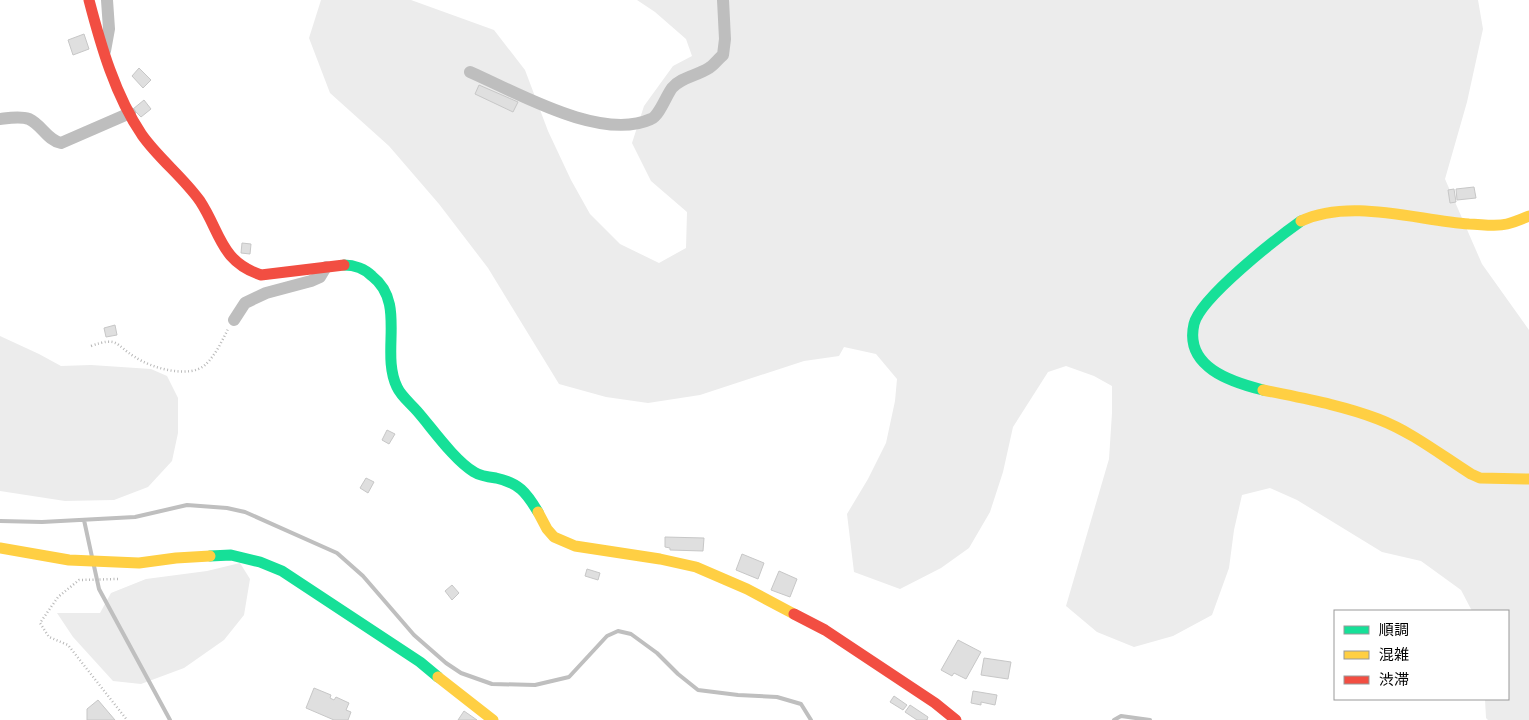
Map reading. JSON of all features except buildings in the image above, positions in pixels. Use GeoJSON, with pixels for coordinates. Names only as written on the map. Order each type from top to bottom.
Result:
{"type":"FeatureCollection","features":[{"type":"Feature","properties":{"kind":"street"},"geometry":{"type":"LineString","coordinates":[[89,0],[115,82],[130,113],[153,148],[184,181],[205,210],[225,251],[237,264],[249,272],[261,275],[347,265],[360,268],[371,274],[386,291],[390,301],[392,374],[398,389],[461,462],[474,472],[484,476],[510,481],[527,493],[547,529],[554,537],[575,546],[660,559],[696,567],[748,589],[825,630],[935,703],[956,720]]}},
{"type":"Feature","properties":{"kind":"street"},"geometry":{"type":"LineString","coordinates":[[104,51],[109,29],[107,0]]}},
{"type":"Feature","properties":{"kind":"street"},"geometry":{"type":"LineString","coordinates":[[470,72],[551,110],[578,119],[607,124],[635,125],[653,119],[673,87],[685,78],[709,68],[723,55],[725,39],[723,0]]}},
{"type":"Feature","properties":{"kind":"street"},"geometry":{"type":"LineString","coordinates":[[0,119],[31,120],[50,138],[61,142],[130,113]]}},
{"type":"Feature","properties":{"kind":"street"},"geometry":{"type":"LineString","coordinates":[[1529,216],[1508,224],[1490,225],[1458,223],[1374,212],[1338,211],[1302,220],[1265,247],[1204,306],[1194,323],[1193,340],[1198,354],[1207,367],[1226,379],[1260,389],[1318,401],[1378,419],[1409,434],[1480,478],[1529,479]]}},
{"type":"Feature","properties":{"kind":"street"},"geometry":{"type":"LineString","coordinates":[[234,320],[245,303],[266,293],[320,277],[326,267]]}},
{"type":"Feature","properties":{"kind":"street"},"geometry":{"type":"LineString","coordinates":[[0,548],[69,560],[139,563],[232,555],[260,562],[282,571],[420,662],[492,720]]}},
{"type":"Feature","properties":{"kind":"path"},"geometry":{"type":"LineString","coordinates":[[91,346],[105,341],[120,344],[136,358],[162,369],[193,370],[204,365],[219,346],[234,320]]}},
{"type":"Feature","properties":{"kind":"path"},"geometry":{"type":"LineString","coordinates":[[110,580],[79,580],[58,596],[40,623],[49,638],[68,645],[127,720]]}},
{"type":"Feature","properties":{"kind":"shaded area"},"geometry":{"type":"Polygon","coordinates":[[[321,0],[411,0],[494,30],[525,70],[548,131],[571,180],[590,214],[620,244],[659,263],[686,248],[687,212],[651,181],[632,143],[644,106],[673,66],[692,56],[686,39],[655,12],[637,0],[1478,0],[1483,29],[1467,102],[1445,179],[1482,264],[1529,330],[1529,720],[1488,720],[1486,718],[1485,700],[1509,700],[1509,610],[1471,610],[1461,590],[1421,561],[1382,552],[1297,500],[1270,488],[1242,495],[1234,530],[1229,568],[1212,615],[1173,636],[1134,647],[1097,632],[1066,606],[1109,459],[1112,386],[1094,376],[1066,366],[1048,372],[1013,427],[1003,472],[990,512],[969,548],[941,568],[900,589],[854,572],[847,514],[868,479],[886,443],[895,401],[897,379],[876,354],[844,347],[839,356],[804,361],[700,395],[648,403],[606,397],[559,384],[488,268],[439,204],[389,146],[330,93],[309,38],[321,0]]]}},
{"type":"Feature","properties":{"kind":"shaded area"},"geometry":{"type":"Polygon","coordinates":[[[0,336],[61,366],[91,365],[151,369],[167,376],[178,398],[178,433],[172,461],[148,487],[114,500],[65,501],[0,491],[0,336]]]}},
{"type":"Feature","properties":{"kind":"shaded area"},"geometry":{"type":"Polygon","coordinates":[[[240,563],[250,579],[244,615],[224,640],[184,668],[141,684],[113,681],[73,637],[57,613],[100,613],[111,593],[146,579],[207,571],[240,563]]]}},
{"type":"Feature","properties":{"kind":"waterway"},"geometry":{"type":"LineString","coordinates":[[0,521],[42,522],[135,517],[187,505],[227,508],[245,512],[337,553],[363,576],[414,635],[446,663],[461,673],[492,684],[535,685],[569,677],[607,636],[618,631],[631,634],[657,653],[678,674],[698,690],[777,697],[801,704],[811,720]]}},
{"type":"Feature","properties":{"kind":"waterway"},"geometry":{"type":"LineString","coordinates":[[84,520],[92,557]]}},
{"type":"Feature","properties":{"kind":"waterway"},"geometry":{"type":"LineString","coordinates":[[94,566],[99,589],[170,720]]}},
{"type":"Feature","properties":{"kind":"waterway"},"geometry":{"type":"LineString","coordinates":[[1114,720],[1121,716],[1150,720]]}},
{"type":"Feature","properties":{"kind":"traffic: fast"},"geometry":{"type":"LineString","coordinates":[[1263,390],[1224,377],[1203,362],[1196,351],[1193,339],[1194,324],[1199,313],[1224,284],[1258,254],[1301,221]]}},
{"type":"Feature","properties":{"kind":"traffic: fast"},"geometry":{"type":"LineString","coordinates":[[344,265],[366,271],[382,287],[388,300],[391,314],[392,373],[401,393],[466,467],[484,476],[504,480],[521,489],[538,512]]}},
{"type":"Feature","properties":{"kind":"traffic: fast"},"geometry":{"type":"LineString","coordinates":[[210,556],[231,555],[260,562],[282,571],[420,662],[438,677]]}},
{"type":"Feature","properties":{"kind":"traffic: slow"},"geometry":{"type":"LineString","coordinates":[[1301,221],[1320,214],[1340,211],[1384,212],[1449,222],[1493,225],[1507,224],[1529,216]]}},
{"type":"Feature","properties":{"kind":"traffic: slow"},"geometry":{"type":"LineString","coordinates":[[1263,390],[1336,406],[1391,424],[1480,478],[1529,479]]}},
{"type":"Feature","properties":{"kind":"traffic: slow"},"geometry":{"type":"LineString","coordinates":[[538,512],[547,529],[554,537],[575,546],[660,559],[696,567],[747,589],[794,614]]}},
{"type":"Feature","properties":{"kind":"traffic: slow"},"geometry":{"type":"LineString","coordinates":[[0,548],[69,560],[139,563],[210,556]]}},
{"type":"Feature","properties":{"kind":"traffic: slow"},"geometry":{"type":"LineString","coordinates":[[438,677],[493,720]]}},
{"type":"Feature","properties":{"kind":"traffic: jam"},"geometry":{"type":"LineString","coordinates":[[89,0],[110,70],[132,120],[149,144],[200,201],[229,254],[247,269],[261,275],[344,265]]}},
{"type":"Feature","properties":{"kind":"traffic: jam"},"geometry":{"type":"LineString","coordinates":[[794,614],[825,630],[935,703],[956,720]]}}]}
